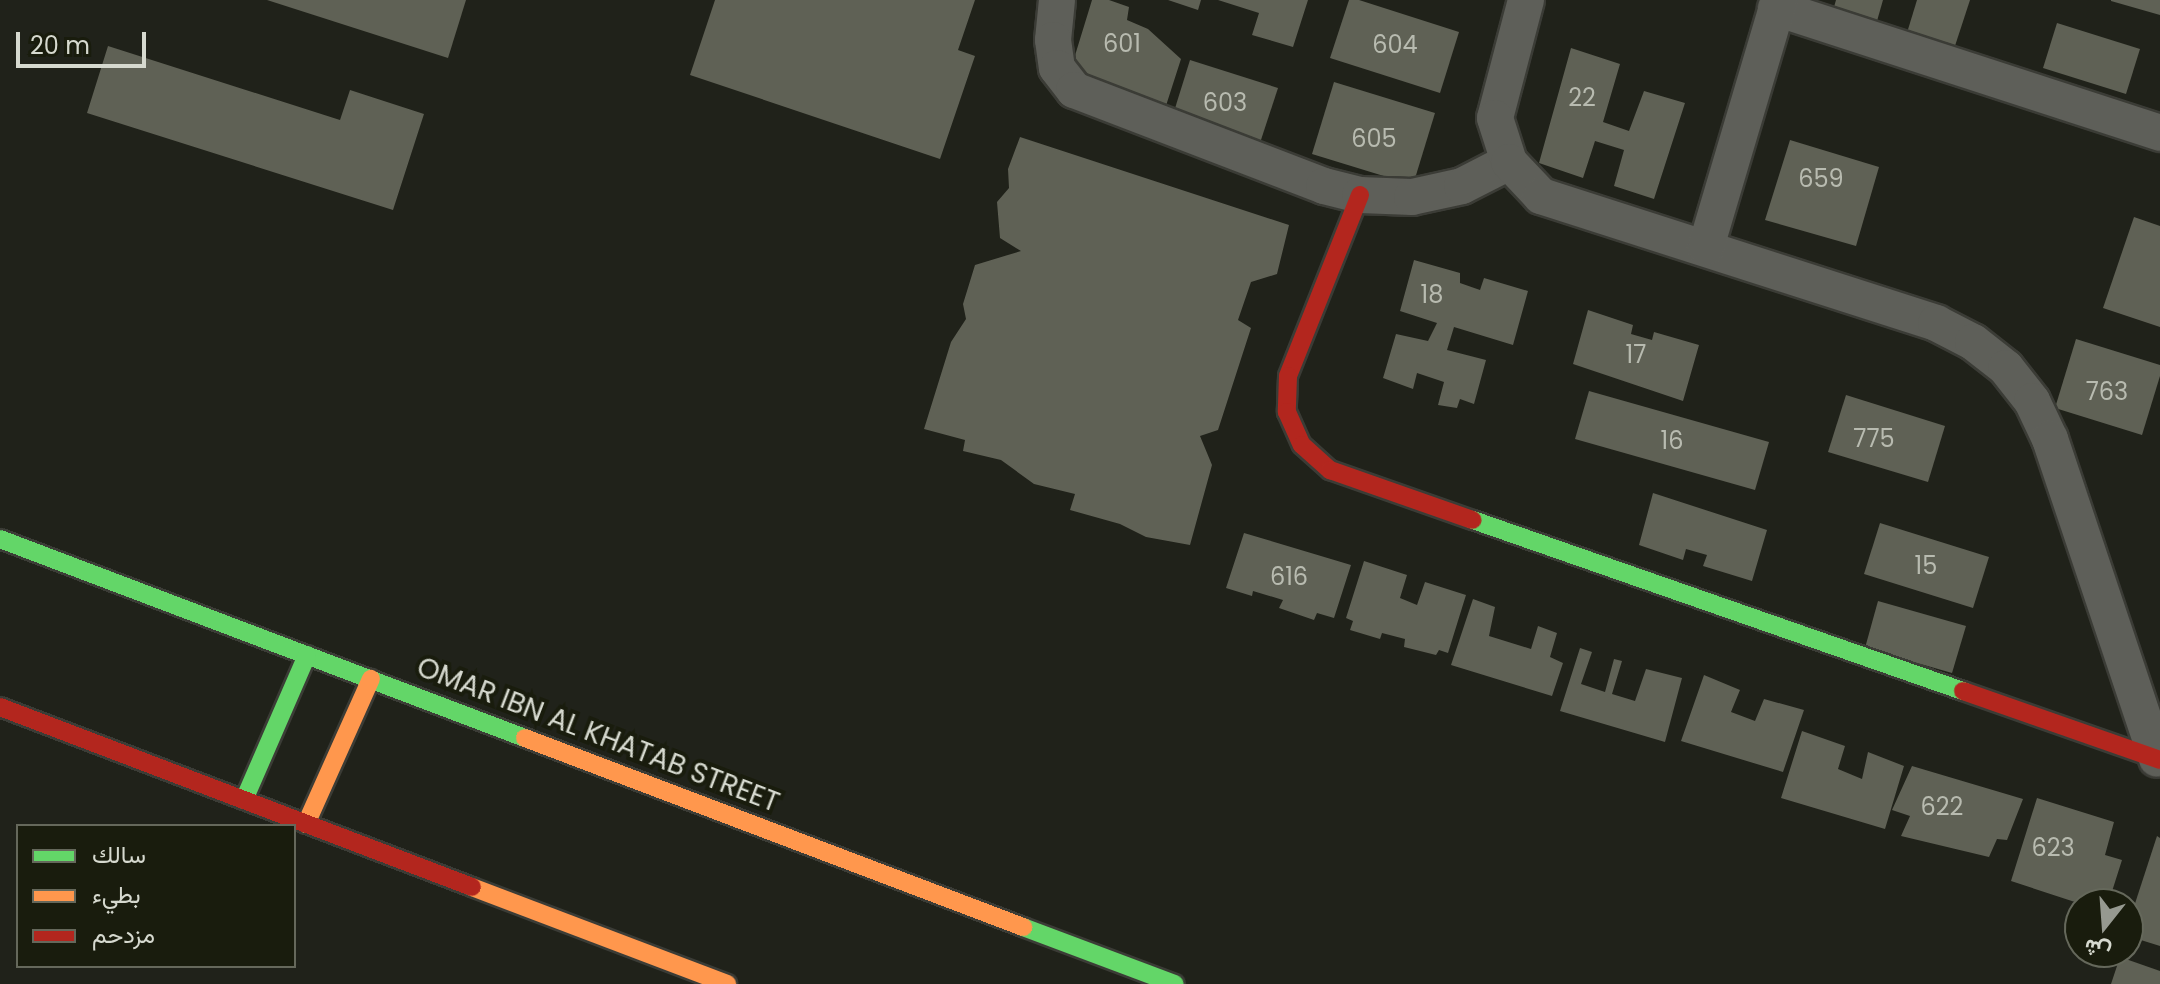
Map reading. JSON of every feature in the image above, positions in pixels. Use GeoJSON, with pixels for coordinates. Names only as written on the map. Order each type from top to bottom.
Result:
{"type":"FeatureCollection","features":[{"type":"Feature","properties":{"kind":"street"},"geometry":{"type":"LineString","coordinates":[[1057,0],[1053,40],[1057,68],[1074,90],[1324,186],[1360,195],[1412,197],[1462,186],[1509,162]]}},
{"type":"Feature","properties":{"kind":"street"},"geometry":{"type":"LineString","coordinates":[[1526,0],[1495,118],[1509,162],[1541,196],[1936,323],[1973,342],[2006,368],[2032,401],[2050,439],[2158,760]]}},
{"type":"Feature","properties":{"kind":"street"},"geometry":{"type":"LineString","coordinates":[[1706,247],[1778,4],[2160,133]]}},
{"type":"Feature","properties":{"kind":"street"},"geometry":{"type":"LineString","coordinates":[[1360,195],[1288,376],[1287,412],[1302,445],[1330,470],[2158,760]]}},
{"type":"Feature","properties":{"kind":"street","name":"OMAR IBN AL KHATAB STREET"},"geometry":{"type":"LineString","coordinates":[[0,539],[1175,984]]}},
{"type":"Feature","properties":{"kind":"street"},"geometry":{"type":"LineString","coordinates":[[244,800],[307,655]]}},
{"type":"Feature","properties":{"kind":"street"},"geometry":{"type":"LineString","coordinates":[[306,824],[371,679]]}},
{"type":"Feature","properties":{"kind":"street"},"geometry":{"type":"LineString","coordinates":[[0,707],[727,984]]}},
{"type":"Feature","properties":{"kind":"building"},"geometry":{"type":"Polygon","coordinates":[[[267,0],[466,0],[448,58],[267,0]]]}},
{"type":"Feature","properties":{"kind":"building"},"geometry":{"type":"Polygon","coordinates":[[[715,0],[975,0],[958,50],[975,56],[940,159],[690,75],[715,0]]]}},
{"type":"Feature","properties":{"kind":"building"},"geometry":{"type":"Polygon","coordinates":[[[1092,0],[1109,0],[1129,7],[1127,20],[1148,29],[1181,59],[1163,115],[1069,75],[1092,0]]]}},
{"type":"Feature","properties":{"kind":"building"},"geometry":{"type":"Polygon","coordinates":[[[1168,0],[1201,0],[1198,10],[1168,0]]]}},
{"type":"Feature","properties":{"kind":"building"},"geometry":{"type":"Polygon","coordinates":[[[1218,0],[1308,0],[1293,47],[1252,35],[1259,13],[1218,0]]]}},
{"type":"Feature","properties":{"kind":"building"},"geometry":{"type":"Polygon","coordinates":[[[1349,0],[1359,0],[1459,32],[1440,93],[1330,58],[1349,0]]]}},
{"type":"Feature","properties":{"kind":"building"},"geometry":{"type":"Polygon","coordinates":[[[1836,0],[1883,0],[1877,21],[1834,7],[1836,0]]]}},
{"type":"Feature","properties":{"kind":"building"},"geometry":{"type":"Polygon","coordinates":[[[1917,0],[1970,0],[1953,52],[1906,36],[1917,0]]]}},
{"type":"Feature","properties":{"kind":"building"},"geometry":{"type":"Polygon","coordinates":[[[2160,0],[2160,15],[2111,1],[2160,0]]]}},
{"type":"Feature","properties":{"kind":"building"},"geometry":{"type":"Polygon","coordinates":[[[2057,23],[2140,49],[2126,94],[2043,68],[2057,23]]]}},
{"type":"Feature","properties":{"kind":"building"},"geometry":{"type":"Polygon","coordinates":[[[108,46],[340,120],[350,90],[424,114],[393,210],[87,113],[108,46]]]}},
{"type":"Feature","properties":{"kind":"building"},"geometry":{"type":"Polygon","coordinates":[[[1571,48],[1620,64],[1603,122],[1629,131],[1644,91],[1685,103],[1654,199],[1614,186],[1624,150],[1595,141],[1583,178],[1539,163],[1571,48]]]}},
{"type":"Feature","properties":{"kind":"building"},"geometry":{"type":"Polygon","coordinates":[[[1190,60],[1278,88],[1259,146],[1172,118],[1190,60]]]}},
{"type":"Feature","properties":{"kind":"building"},"geometry":{"type":"Polygon","coordinates":[[[1334,82],[1435,113],[1413,185],[1312,154],[1334,82]]]}},
{"type":"Feature","properties":{"kind":"building"},"geometry":{"type":"Polygon","coordinates":[[[1020,137],[1289,225],[1277,274],[1251,282],[1238,320],[1251,328],[1218,430],[1200,436],[1212,465],[1190,545],[1146,537],[1120,524],[1070,510],[1075,494],[1034,484],[1001,460],[963,451],[965,440],[924,429],[951,342],[966,319],[963,304],[975,265],[1021,251],[1000,238],[997,202],[1009,188],[1008,169],[1020,137]]]}},
{"type":"Feature","properties":{"kind":"building"},"geometry":{"type":"Polygon","coordinates":[[[1790,140],[1879,167],[1856,246],[1765,220],[1790,140]]]}},
{"type":"Feature","properties":{"kind":"building"},"geometry":{"type":"Polygon","coordinates":[[[2134,217],[2160,226],[2160,327],[2103,308],[2134,217]]]}},
{"type":"Feature","properties":{"kind":"building"},"geometry":{"type":"Polygon","coordinates":[[[1414,260],[1460,273],[1460,283],[1480,290],[1484,278],[1528,291],[1513,345],[1454,327],[1447,350],[1486,360],[1474,404],[1460,399],[1457,408],[1438,405],[1444,382],[1417,373],[1413,389],[1383,378],[1396,334],[1428,341],[1437,323],[1400,311],[1414,260]]]}},
{"type":"Feature","properties":{"kind":"building"},"geometry":{"type":"Polygon","coordinates":[[[1588,310],[1633,325],[1631,334],[1652,340],[1654,332],[1699,345],[1683,401],[1573,364],[1588,310]]]}},
{"type":"Feature","properties":{"kind":"building"},"geometry":{"type":"Polygon","coordinates":[[[2076,339],[2160,365],[2160,376],[2142,435],[2055,408],[2076,339]]]}},
{"type":"Feature","properties":{"kind":"building"},"geometry":{"type":"Polygon","coordinates":[[[1589,391],[1769,442],[1755,490],[1575,439],[1589,391]]]}},
{"type":"Feature","properties":{"kind":"building"},"geometry":{"type":"Polygon","coordinates":[[[1846,395],[1945,426],[1928,482],[1828,452],[1846,395]]]}},
{"type":"Feature","properties":{"kind":"building"},"geometry":{"type":"Polygon","coordinates":[[[1653,493],[1767,530],[1752,581],[1703,566],[1707,555],[1686,549],[1683,560],[1639,545],[1653,493]]]}},
{"type":"Feature","properties":{"kind":"building"},"geometry":{"type":"Polygon","coordinates":[[[1880,523],[1989,557],[1973,608],[1864,574],[1880,523]]]}},
{"type":"Feature","properties":{"kind":"building"},"geometry":{"type":"Polygon","coordinates":[[[1244,533],[1351,565],[1334,618],[1317,613],[1314,620],[1279,608],[1283,600],[1253,591],[1252,596],[1226,588],[1244,533]]]}},
{"type":"Feature","properties":{"kind":"building"},"geometry":{"type":"Polygon","coordinates":[[[1364,561],[1407,575],[1400,598],[1417,605],[1425,582],[1466,595],[1448,653],[1439,650],[1436,655],[1404,647],[1405,639],[1382,633],[1380,639],[1350,630],[1353,621],[1346,618],[1364,561]]]}},
{"type":"Feature","properties":{"kind":"building"},"geometry":{"type":"Polygon","coordinates":[[[1473,599],[1495,607],[1489,636],[1531,649],[1538,626],[1557,633],[1550,657],[1563,663],[1552,696],[1451,665],[1473,599]]]}},
{"type":"Feature","properties":{"kind":"building"},"geometry":{"type":"Polygon","coordinates":[[[1878,601],[1966,626],[1952,673],[1865,648],[1878,601]]]}},
{"type":"Feature","properties":{"kind":"building"},"geometry":{"type":"Polygon","coordinates":[[[1580,648],[1592,652],[1581,684],[1605,692],[1614,659],[1622,661],[1612,694],[1635,701],[1646,669],[1682,678],[1665,742],[1560,711],[1580,648]]]}},
{"type":"Feature","properties":{"kind":"building"},"geometry":{"type":"Polygon","coordinates":[[[1704,675],[1740,690],[1731,712],[1755,721],[1764,699],[1804,710],[1783,772],[1681,741],[1704,675]]]}},
{"type":"Feature","properties":{"kind":"building"},"geometry":{"type":"Polygon","coordinates":[[[1802,731],[1845,746],[1838,769],[1862,779],[1868,752],[1904,766],[1885,829],[1781,798],[1802,731]]]}},
{"type":"Feature","properties":{"kind":"building"},"geometry":{"type":"Polygon","coordinates":[[[1912,766],[2023,799],[2007,840],[1997,839],[1989,857],[1901,836],[1910,816],[1892,810],[1912,766]]]}},
{"type":"Feature","properties":{"kind":"building"},"geometry":{"type":"Polygon","coordinates":[[[2037,798],[2114,822],[2105,855],[2122,860],[2113,888],[2064,888],[2064,898],[2011,881],[2037,798]]]}},
{"type":"Feature","properties":{"kind":"building"},"geometry":{"type":"Polygon","coordinates":[[[2157,836],[2160,838],[2160,946],[2144,941],[2144,888],[2140,888],[2157,836]]]}},
{"type":"Feature","properties":{"kind":"building"},"geometry":{"type":"Polygon","coordinates":[[[2144,965],[2160,971],[2160,984],[2111,984],[2116,968],[2144,968],[2144,965]]]}},
{"type":"Feature","properties":{"kind":"traffic: fast"},"geometry":{"type":"LineString","coordinates":[[1473,520],[1963,691]]}},
{"type":"Feature","properties":{"kind":"traffic: fast"},"geometry":{"type":"LineString","coordinates":[[0,539],[525,738]]}},
{"type":"Feature","properties":{"kind":"traffic: fast"},"geometry":{"type":"LineString","coordinates":[[244,800],[307,655]]}},
{"type":"Feature","properties":{"kind":"traffic: fast"},"geometry":{"type":"LineString","coordinates":[[1023,927],[1175,984]]}},
{"type":"Feature","properties":{"kind":"traffic: slow"},"geometry":{"type":"LineString","coordinates":[[306,824],[371,679]]}},
{"type":"Feature","properties":{"kind":"traffic: slow"},"geometry":{"type":"LineString","coordinates":[[525,738],[1023,927]]}},
{"type":"Feature","properties":{"kind":"traffic: slow"},"geometry":{"type":"LineString","coordinates":[[472,887],[727,984]]}},
{"type":"Feature","properties":{"kind":"traffic: jam"},"geometry":{"type":"LineString","coordinates":[[1360,195],[1288,376],[1287,412],[1302,445],[1330,470],[1473,520]]}},
{"type":"Feature","properties":{"kind":"traffic: jam"},"geometry":{"type":"LineString","coordinates":[[1963,691],[2160,760]]}},
{"type":"Feature","properties":{"kind":"traffic: jam"},"geometry":{"type":"LineString","coordinates":[[0,707],[472,887]]}}]}
